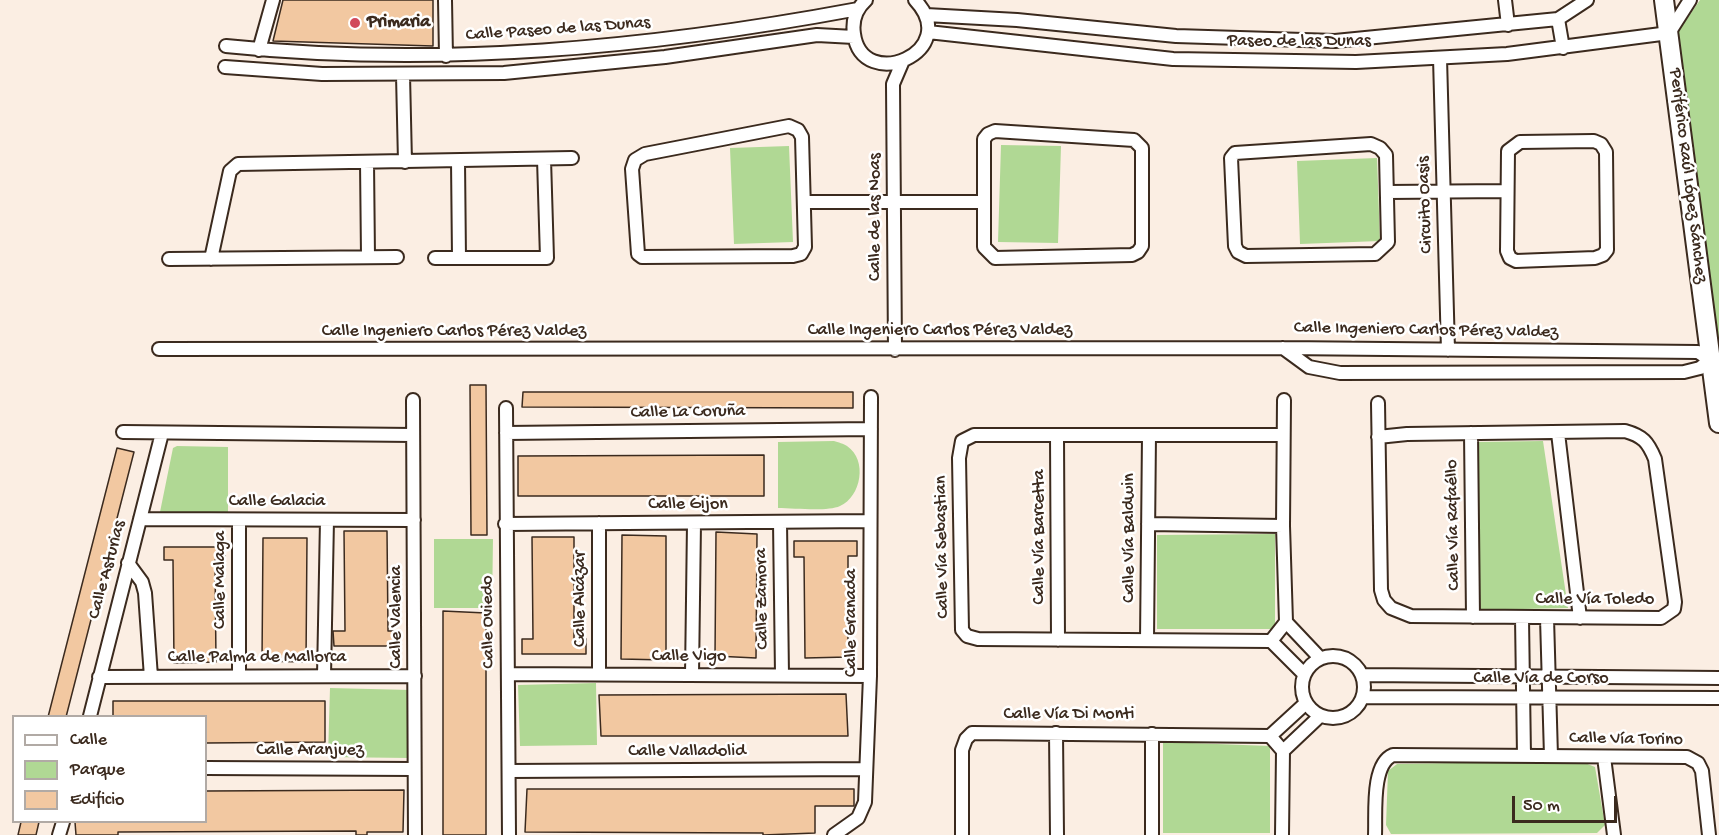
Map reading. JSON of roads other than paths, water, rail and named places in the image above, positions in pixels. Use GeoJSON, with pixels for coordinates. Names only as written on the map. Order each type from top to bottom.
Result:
{"type":"FeatureCollection","features":[{"type":"Feature","properties":{"kind":"main road","name":"Periférico Raúl López Sánchez"},"geometry":{"type":"LineString","coordinates":[[1664,0],[1714,360],[1719,423]]}},
{"type":"Feature","properties":{"kind":"street"},"geometry":{"type":"LineString","coordinates":[[259,50],[273,0]]}},
{"type":"Feature","properties":{"kind":"street"},"geometry":{"type":"LineString","coordinates":[[446,0],[446,56]]}},
{"type":"Feature","properties":{"kind":"street"},"geometry":{"type":"LineString","coordinates":[[862,5],[853,23],[854,37],[864,54],[881,63],[902,63],[919,51],[927,32],[926,15],[915,0]]}},
{"type":"Feature","properties":{"kind":"street"},"geometry":{"type":"LineString","coordinates":[[1505,0],[1508,25]]}},
{"type":"Feature","properties":{"kind":"street","name":"Paseo de las Dunas"},"geometry":{"type":"LineString","coordinates":[[926,15],[1017,20],[1176,36],[1335,42],[1558,19],[1587,0]]}},
{"type":"Feature","properties":{"kind":"street"},"geometry":{"type":"LineString","coordinates":[[1669,33],[1690,0]]}},
{"type":"Feature","properties":{"kind":"street","name":"Calle Paseo de las Dunas"},"geometry":{"type":"LineString","coordinates":[[226,46],[326,56],[502,54],[693,37],[862,5]]}},
{"type":"Feature","properties":{"kind":"street"},"geometry":{"type":"LineString","coordinates":[[1558,19],[1563,48]]}},
{"type":"Feature","properties":{"kind":"street","name":"Paseo de las Dunas"},"geometry":{"type":"LineString","coordinates":[[927,32],[1173,59],[1335,62],[1440,58],[1563,48],[1669,33]]}},
{"type":"Feature","properties":{"kind":"street","name":"Calle Paseo de las Dunas"},"geometry":{"type":"LineString","coordinates":[[225,68],[322,74],[504,73],[666,57],[817,35],[854,37]]}},
{"type":"Feature","properties":{"kind":"street"},"geometry":{"type":"LineString","coordinates":[[1335,42],[1335,62]]}},
{"type":"Feature","properties":{"kind":"street"},"geometry":{"type":"LineString","coordinates":[[502,54],[504,73]]}},
{"type":"Feature","properties":{"kind":"street"},"geometry":{"type":"LineString","coordinates":[[322,74],[326,56]]}},
{"type":"Feature","properties":{"kind":"street","name":"Circuito Oasis"},"geometry":{"type":"LineString","coordinates":[[1440,58],[1448,350]]}},
{"type":"Feature","properties":{"kind":"street","name":"Calle de las Noas"},"geometry":{"type":"LineString","coordinates":[[881,63],[893,84]]}},
{"type":"Feature","properties":{"kind":"street","name":"Calle de las Noas"},"geometry":{"type":"LineString","coordinates":[[895,350],[893,84],[902,63]]}},
{"type":"Feature","properties":{"kind":"street"},"geometry":{"type":"LineString","coordinates":[[403,75],[405,162]]}},
{"type":"Feature","properties":{"kind":"street"},"geometry":{"type":"LineString","coordinates":[[789,126],[798,130],[802,137],[805,202],[805,247],[801,254],[793,256],[642,257],[636,248],[632,169],[635,160],[645,154],[789,126]]}},
{"type":"Feature","properties":{"kind":"street"},"geometry":{"type":"LineString","coordinates":[[995,131],[1134,140],[1142,148],[1142,246],[1132,255],[995,258],[984,247],[984,202],[984,139],[995,131]]}},
{"type":"Feature","properties":{"kind":"street"},"geometry":{"type":"LineString","coordinates":[[1594,141],[1601,144],[1606,152],[1607,250],[1603,255],[1595,258],[1516,261],[1510,258],[1507,251],[1506,190],[1508,151],[1513,145],[1520,142],[1594,141]]}},
{"type":"Feature","properties":{"kind":"street"},"geometry":{"type":"LineString","coordinates":[[1371,144],[1380,148],[1386,155],[1387,192],[1388,242],[1375,254],[1246,256],[1238,252],[1235,246],[1231,159],[1235,153],[1371,144]]}},
{"type":"Feature","properties":{"kind":"street"},"geometry":{"type":"LineString","coordinates":[[211,259],[232,167],[238,164],[572,158]]}},
{"type":"Feature","properties":{"kind":"street"},"geometry":{"type":"LineString","coordinates":[[435,258],[548,258],[544,159]]}},
{"type":"Feature","properties":{"kind":"street"},"geometry":{"type":"LineString","coordinates":[[458,161],[459,258]]}},
{"type":"Feature","properties":{"kind":"street"},"geometry":{"type":"LineString","coordinates":[[367,162],[368,257]]}},
{"type":"Feature","properties":{"kind":"street"},"geometry":{"type":"LineString","coordinates":[[1387,192],[1506,190]]}},
{"type":"Feature","properties":{"kind":"street"},"geometry":{"type":"LineString","coordinates":[[805,202],[984,202]]}},
{"type":"Feature","properties":{"kind":"street"},"geometry":{"type":"LineString","coordinates":[[169,259],[398,257]]}},
{"type":"Feature","properties":{"kind":"street"},"geometry":{"type":"LineString","coordinates":[[1283,348],[1309,367],[1340,373],[1684,372],[1700,368],[1714,360]]}},
{"type":"Feature","properties":{"kind":"street","name":"Calle Ingeniero Carlos Pérez Valdez"},"geometry":{"type":"LineString","coordinates":[[159,349],[1283,348],[1698,352],[1714,360]]}},
{"type":"Feature","properties":{"kind":"street","name":"Calle Granada"},"geometry":{"type":"LineString","coordinates":[[834,835],[862,812],[870,676],[871,397]]}},
{"type":"Feature","properties":{"kind":"street","name":"Calle Valencia"},"geometry":{"type":"LineString","coordinates":[[413,400],[415,835]]}},
{"type":"Feature","properties":{"kind":"street"},"geometry":{"type":"LineString","coordinates":[[1284,400],[1283,526],[1286,622],[1271,641],[1304,674]]}},
{"type":"Feature","properties":{"kind":"street","name":"Calle Vía Toledo"},"geometry":{"type":"LineString","coordinates":[[1378,403],[1378,437],[1381,590],[1384,600],[1391,608],[1411,616],[1662,618],[1671,614],[1675,602],[1655,459],[1647,442],[1639,435],[1625,431],[1378,437]]}},
{"type":"Feature","properties":{"kind":"street","name":"Calle Oviedo"},"geometry":{"type":"LineString","coordinates":[[506,408],[509,835]]}},
{"type":"Feature","properties":{"kind":"street","name":"Calle La Coruña"},"geometry":{"type":"LineString","coordinates":[[506,434],[871,429]]}},
{"type":"Feature","properties":{"kind":"street"},"geometry":{"type":"LineString","coordinates":[[123,432],[413,435]]}},
{"type":"Feature","properties":{"kind":"street","name":"Calle Asturias"},"geometry":{"type":"LineString","coordinates":[[90,715],[162,433]]}},
{"type":"Feature","properties":{"kind":"street","name":"Calle Vía Rafaéllo"},"geometry":{"type":"LineString","coordinates":[[1471,433],[1473,617]]}},
{"type":"Feature","properties":{"kind":"street"},"geometry":{"type":"LineString","coordinates":[[1558,433],[1580,618]]}},
{"type":"Feature","properties":{"kind":"street","name":"Calle Vía Sebastian"},"geometry":{"type":"LineString","coordinates":[[1271,641],[978,639],[967,636],[962,630],[959,458],[962,441],[974,435],[1283,435]]}},
{"type":"Feature","properties":{"kind":"street","name":"Calle Vía Barcetta"},"geometry":{"type":"LineString","coordinates":[[1057,435],[1058,640]]}},
{"type":"Feature","properties":{"kind":"street","name":"Calle Vía Baldwin"},"geometry":{"type":"LineString","coordinates":[[1148,640],[1149,435]]}},
{"type":"Feature","properties":{"kind":"street","name":"Calle Galacia"},"geometry":{"type":"LineString","coordinates":[[140,519],[414,520]]}},
{"type":"Feature","properties":{"kind":"street","name":"Calle Malaga"},"geometry":{"type":"LineString","coordinates":[[239,520],[239,676]]}},
{"type":"Feature","properties":{"kind":"street"},"geometry":{"type":"LineString","coordinates":[[324,676],[327,520]]}},
{"type":"Feature","properties":{"kind":"street","name":"Calle Gijon"},"geometry":{"type":"LineString","coordinates":[[506,524],[870,521]]}},
{"type":"Feature","properties":{"kind":"street","name":"Calle Zamora"},"geometry":{"type":"LineString","coordinates":[[780,522],[782,675]]}},
{"type":"Feature","properties":{"kind":"street","name":"Calle Alcázar"},"geometry":{"type":"LineString","coordinates":[[599,523],[599,674]]}},
{"type":"Feature","properties":{"kind":"street"},"geometry":{"type":"LineString","coordinates":[[692,675],[694,523]]}},
{"type":"Feature","properties":{"kind":"street"},"geometry":{"type":"LineString","coordinates":[[1148,524],[1283,526]]}},
{"type":"Feature","properties":{"kind":"street"},"geometry":{"type":"LineString","coordinates":[[128,563],[142,582],[146,593],[150,677]]}},
{"type":"Feature","properties":{"kind":"street"},"geometry":{"type":"LineString","coordinates":[[1522,618],[1524,756]]}},
{"type":"Feature","properties":{"kind":"street","name":"Calle Vía Torino"},"geometry":{"type":"LineString","coordinates":[[1547,618],[1551,756]]}},
{"type":"Feature","properties":{"kind":"street"},"geometry":{"type":"LineString","coordinates":[[1286,622],[1320,658]]}},
{"type":"Feature","properties":{"kind":"street"},"geometry":{"type":"LineString","coordinates":[[1338,656],[1349,660],[1364,675],[1363,697],[1357,709],[1349,715],[1330,718],[1320,716],[1306,703],[1302,684],[1304,674],[1320,658],[1338,656]]}},
{"type":"Feature","properties":{"kind":"street","name":"Calle Vigo"},"geometry":{"type":"LineString","coordinates":[[508,674],[870,676]]}},
{"type":"Feature","properties":{"kind":"street","name":"Calle Vía de Corso"},"geometry":{"type":"LineString","coordinates":[[1364,675],[1719,678]]}},
{"type":"Feature","properties":{"kind":"street","name":"Calle Palma de Mallorca"},"geometry":{"type":"LineString","coordinates":[[99,677],[415,676]]}},
{"type":"Feature","properties":{"kind":"street","name":"Calle Vía de Corso"},"geometry":{"type":"LineString","coordinates":[[1363,697],[1719,698]]}},
{"type":"Feature","properties":{"kind":"street"},"geometry":{"type":"LineString","coordinates":[[1282,835],[1283,751],[1270,736],[1306,703]]}},
{"type":"Feature","properties":{"kind":"street"},"geometry":{"type":"LineString","coordinates":[[1283,751],[1320,716]]}},
{"type":"Feature","properties":{"kind":"street","name":"Calle Vía Di Monti"},"geometry":{"type":"LineString","coordinates":[[962,835],[962,750],[966,739],[972,733],[1270,736]]}},
{"type":"Feature","properties":{"kind":"street"},"geometry":{"type":"LineString","coordinates":[[1056,733],[1057,835]]}},
{"type":"Feature","properties":{"kind":"street"},"geometry":{"type":"LineString","coordinates":[[1152,734],[1152,835]]}},
{"type":"Feature","properties":{"kind":"street","name":"Calle Vía Torino"},"geometry":{"type":"LineString","coordinates":[[1375,835],[1378,772],[1388,757],[1524,756],[1687,757],[1698,763],[1702,771],[1709,835]]}},
{"type":"Feature","properties":{"kind":"street"},"geometry":{"type":"LineString","coordinates":[[1604,757],[1614,835]]}},
{"type":"Feature","properties":{"kind":"street","name":"Calle Aranjuez"},"geometry":{"type":"LineString","coordinates":[[207,768],[414,769]]}},
{"type":"Feature","properties":{"kind":"street","name":"Calle Valladolid"},"geometry":{"type":"LineString","coordinates":[[509,771],[865,768]]}},
{"type":"Feature","properties":{"kind":"place","name":"Primaria"},"geometry":{"type":"Point","coordinates":[355,23]}}]}
